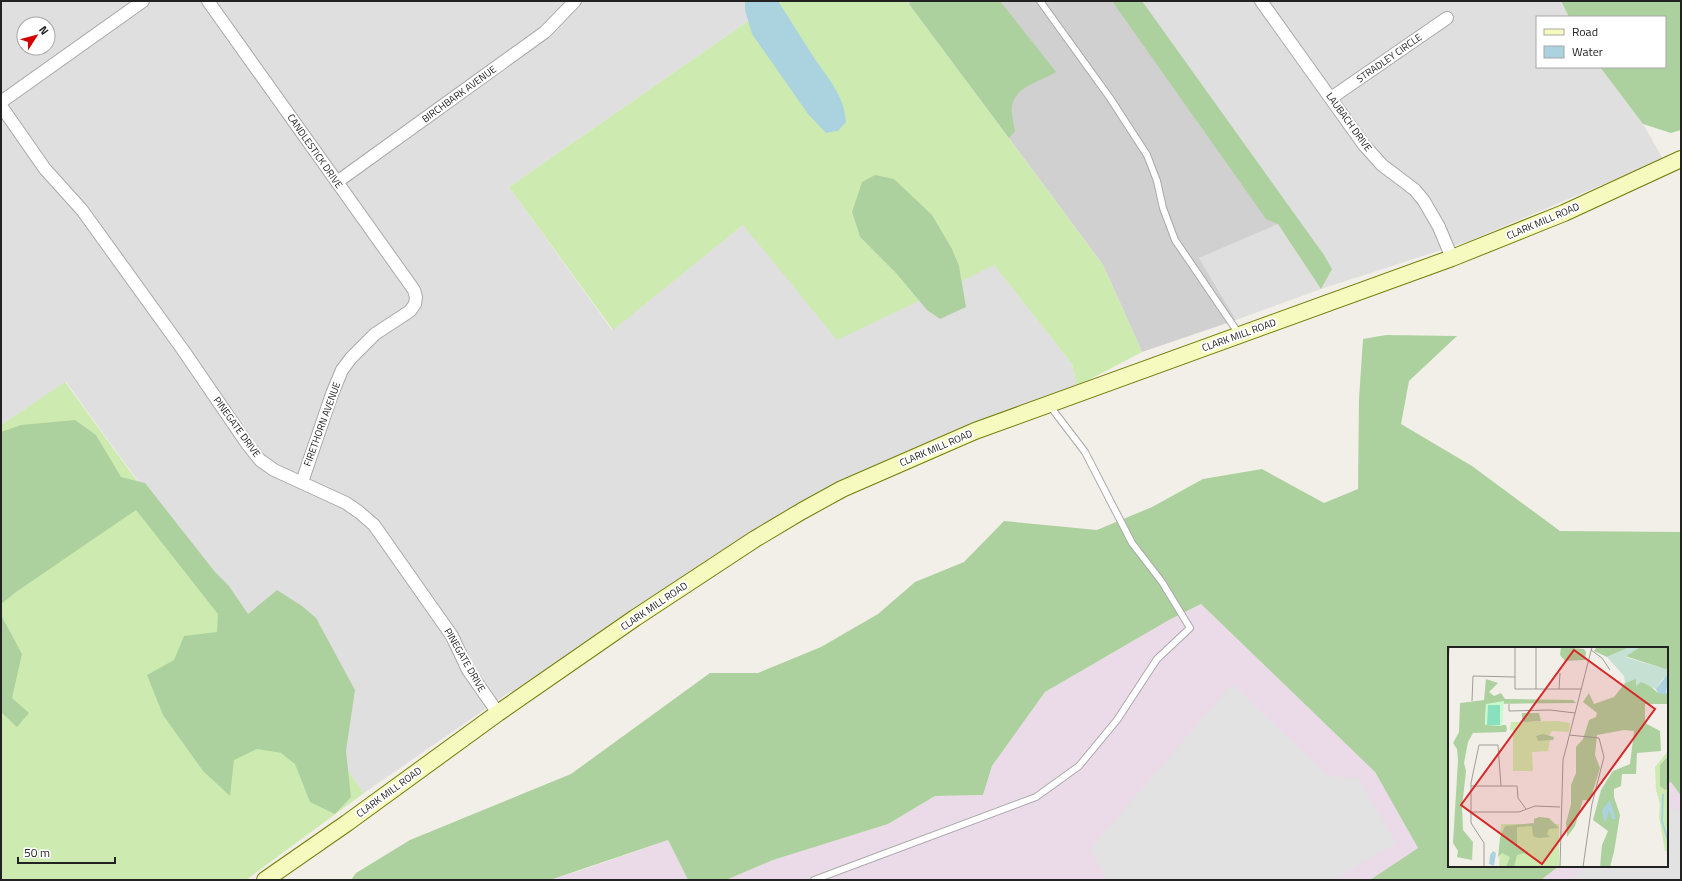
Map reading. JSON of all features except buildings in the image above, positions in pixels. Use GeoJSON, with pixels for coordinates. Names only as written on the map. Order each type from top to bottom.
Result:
{"type":"FeatureCollection","features":[{"type":"Feature","properties":{"kind":"street"},"geometry":{"type":"LineString","coordinates":[[1,102],[143,1]]}},
{"type":"Feature","properties":{"kind":"street","name":"CANDLESTICK DRIVE"},"geometry":{"type":"LineString","coordinates":[[208,1],[414,290],[416,297],[415,304]]}},
{"type":"Feature","properties":{"kind":"street","name":"BIRCHBARK AVENUE"},"geometry":{"type":"LineString","coordinates":[[337,182],[545,32],[576,1]]}},
{"type":"Feature","properties":{"kind":"street","name":"LAUBACH DRIVE"},"geometry":{"type":"LineString","coordinates":[[1261,1],[1372,155],[1382,165],[1415,190],[1424,200],[1439,227],[1452,258]]}},
{"type":"Feature","properties":{"kind":"street","name":"STRADLEY CIRCLE"},"geometry":{"type":"LineString","coordinates":[[1331,98],[1447,18]]}},
{"type":"Feature","properties":{"kind":"street","name":"PINEGATE DRIVE"},"geometry":{"type":"LineString","coordinates":[[1,106],[45,169],[82,210],[260,460],[274,470],[346,503],[374,525],[452,636],[468,670],[498,713]]}},
{"type":"Feature","properties":{"kind":"street","name":"CLARK MILL ROAD"},"geometry":{"type":"LineString","coordinates":[[265,880],[347,823],[498,713],[679,588],[755,539],[802,511],[873,474],[951,440],[1452,258],[1564,213],[1681,159]]}},
{"type":"Feature","properties":{"kind":"street","name":"FIRETHORN AVENUE"},"geometry":{"type":"LineString","coordinates":[[302,482],[332,394],[342,370],[363,345],[375,334],[410,311],[415,304]]}},
{"type":"Feature","properties":{"kind":"lane"},"geometry":{"type":"LineString","coordinates":[[1040,1],[1110,98],[1147,154],[1155,173],[1163,208],[1175,240],[1240,335]]}},
{"type":"Feature","properties":{"kind":"lane"},"geometry":{"type":"LineString","coordinates":[[814,880],[1036,797],[1079,766],[1117,720],[1158,659],[1190,628],[1162,582],[1132,543],[1085,452],[1049,404]]}},
{"type":"Feature","properties":{"kind":"shaded area"},"geometry":{"type":"Polygon","coordinates":[[[1,1],[777,1],[509,187],[612,330],[743,225],[994,265],[1072,364],[1077,386],[970,425],[873,466],[823,490],[781,513],[705,561],[515,696],[511,691],[364,793],[66,382],[1,425],[1,1]]]}},
{"type":"Feature","properties":{"kind":"shaded area"},"geometry":{"type":"Polygon","coordinates":[[[907,1],[1121,1],[1278,224],[1199,258],[1236,320],[1142,352],[1103,265],[907,1]]]}},
{"type":"Feature","properties":{"kind":"shaded area"},"geometry":{"type":"Polygon","coordinates":[[[1121,1],[1561,1],[1568,16],[1536,16],[1536,68],[1601,68],[1643,124],[1663,159],[1469,241],[1321,289],[1236,320],[1199,258],[1278,223],[1121,1]]]}},
{"type":"Feature","properties":{"kind":"shaded area"},"geometry":{"type":"Polygon","coordinates":[[[1201,604],[1375,772],[1418,848],[1370,880],[726,880],[773,860],[888,824],[935,796],[983,795],[992,766],[1045,692],[1169,620],[1201,604]]]}},
{"type":"Feature","properties":{"kind":"shaded area"},"geometry":{"type":"Polygon","coordinates":[[[1232,684],[1328,776],[1359,779],[1396,843],[1333,880],[1107,880],[1091,848],[1232,684]]]}},
{"type":"Feature","properties":{"kind":"shaded area"},"geometry":{"type":"Polygon","coordinates":[[[1671,781],[1681,796],[1681,880],[1541,880],[1558,867],[1668,867],[1668,783],[1671,781]]]}},
{"type":"Feature","properties":{"kind":"shaded area"},"geometry":{"type":"Polygon","coordinates":[[[1676,807],[1681,814],[1681,880],[1568,880],[1588,867],[1668,867],[1668,812],[1676,807]]]}},
{"type":"Feature","properties":{"kind":"shaded area"},"geometry":{"type":"Polygon","coordinates":[[[668,840],[688,880],[550,880],[588,868],[668,840]]]}},
{"type":"Feature","properties":{"kind":"green space"},"geometry":{"type":"Polygon","coordinates":[[[777,1],[907,1],[1103,265],[1142,352],[1077,386],[1072,364],[994,265],[962,281],[959,266],[852,212],[860,237],[896,273],[919,301],[837,340],[743,225],[613,330],[509,187],[777,1]]]}},
{"type":"Feature","properties":{"kind":"green space"},"geometry":{"type":"Polygon","coordinates":[[[913,1],[1000,1],[1056,72],[1030,85],[1014,99],[1012,116],[1015,131],[1009,138],[909,4],[913,1]]]}},
{"type":"Feature","properties":{"kind":"green space"},"geometry":{"type":"Polygon","coordinates":[[[1112,1],[1142,1],[1324,255],[1332,269],[1321,289],[1278,224],[1266,219],[1112,1]]]}},
{"type":"Feature","properties":{"kind":"green space"},"geometry":{"type":"Polygon","coordinates":[[[1561,1],[1681,1],[1681,130],[1671,133],[1643,124],[1601,68],[1666,68],[1666,16],[1568,16],[1561,1]]]}},
{"type":"Feature","properties":{"kind":"green space"},"geometry":{"type":"Polygon","coordinates":[[[875,175],[894,179],[932,215],[952,249],[959,266],[966,307],[940,319],[927,310],[896,273],[860,237],[852,212],[862,182],[875,175]]]}},
{"type":"Feature","properties":{"kind":"green space"},"geometry":{"type":"Polygon","coordinates":[[[1386,335],[1457,336],[1409,381],[1401,424],[1472,466],[1560,531],[1681,532],[1681,796],[1671,782],[1668,784],[1668,647],[1448,647],[1448,867],[1558,867],[1541,880],[1370,880],[1418,848],[1375,772],[1201,604],[1169,620],[1045,692],[992,766],[983,795],[935,796],[888,824],[773,860],[726,880],[688,880],[668,840],[550,880],[351,880],[356,873],[410,840],[571,774],[710,673],[758,673],[821,647],[878,614],[915,582],[964,562],[1004,521],[1097,530],[1152,507],[1203,479],[1262,469],[1324,503],[1358,489],[1359,399],[1363,339],[1386,335]]]}},
{"type":"Feature","properties":{"kind":"green space"},"geometry":{"type":"Polygon","coordinates":[[[65,382],[364,793],[246,880],[1,880],[1,425],[65,382]]]}},
{"type":"Feature","properties":{"kind":"green space"},"geometry":{"type":"Polygon","coordinates":[[[75,420],[96,435],[121,477],[145,483],[215,572],[229,586],[248,614],[277,590],[302,606],[316,618],[355,690],[346,751],[351,797],[335,814],[310,802],[295,764],[281,753],[257,749],[234,760],[230,796],[203,771],[163,715],[147,675],[174,660],[184,636],[217,632],[218,614],[136,510],[16,592],[1,604],[1,432],[21,425],[75,420]]]}},
{"type":"Feature","properties":{"kind":"green space"},"geometry":{"type":"Polygon","coordinates":[[[1,615],[22,654],[12,698],[29,713],[17,727],[1,712],[1,615]]]}},
{"type":"Feature","properties":{"kind":"water"},"geometry":{"type":"Polygon","coordinates":[[[745,1],[778,1],[839,95],[845,112],[846,122],[838,131],[826,133],[808,114],[752,34],[745,10],[745,1]]]}}]}
